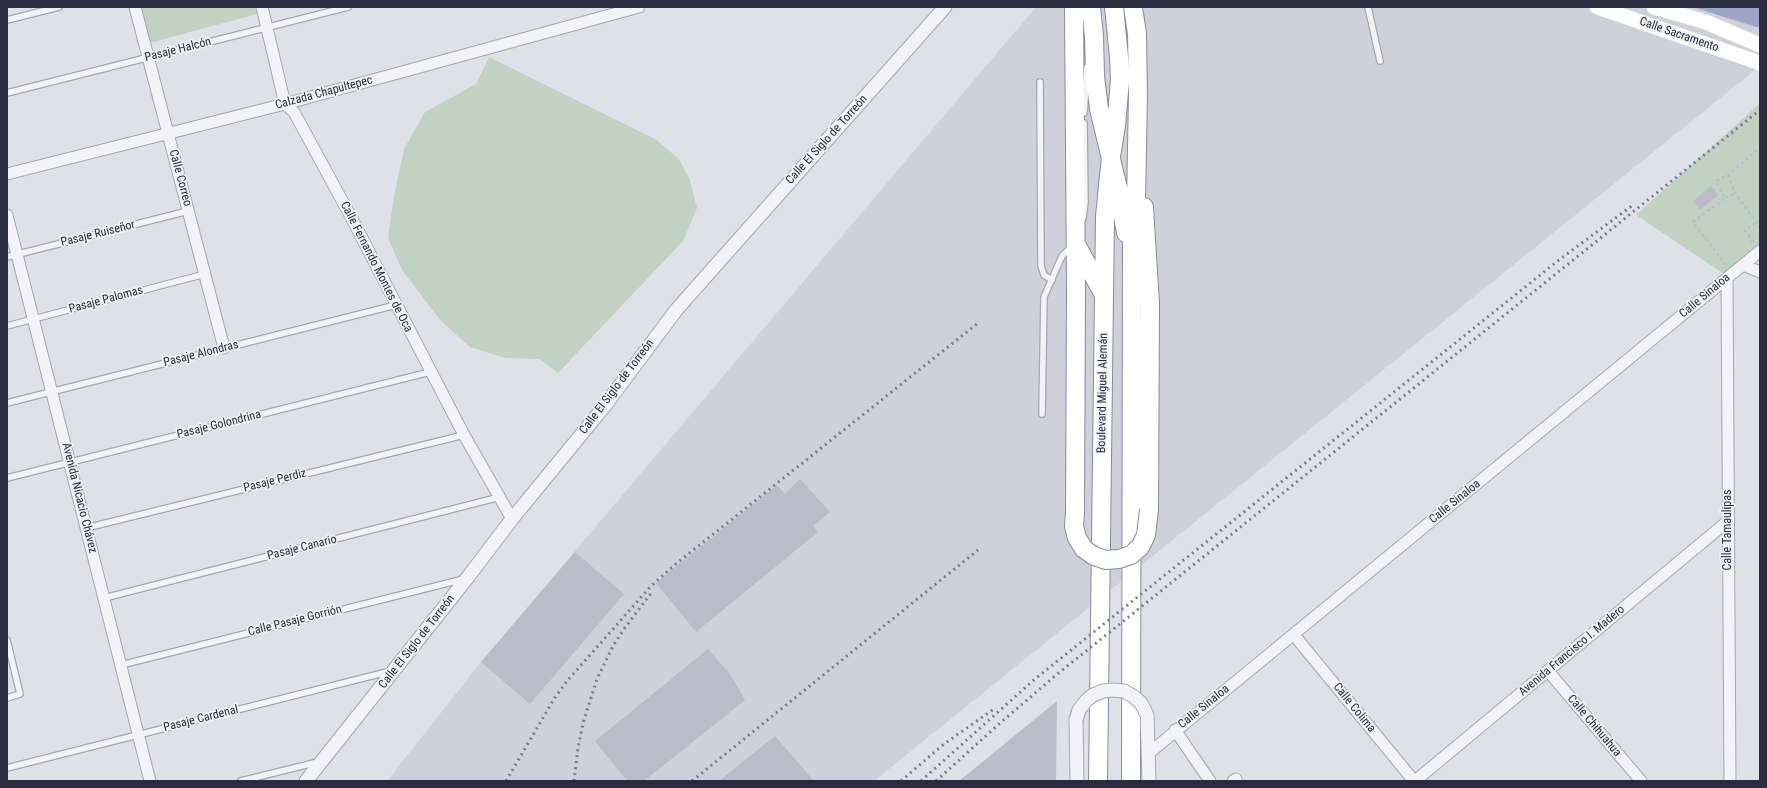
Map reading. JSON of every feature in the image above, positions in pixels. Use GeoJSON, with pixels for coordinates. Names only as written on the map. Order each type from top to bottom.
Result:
{"type":"FeatureCollection","features":[{"type":"Feature","properties":{"kind":"highway","name":"Boulevard Miguel Alemán"},"geometry":{"type":"LineString","coordinates":[[1098,781],[1105,216],[1120,80],[1114,7]]}},
{"type":"Feature","properties":{"kind":"highway"},"geometry":{"type":"LineString","coordinates":[[1133,7],[1137,34]]}},
{"type":"Feature","properties":{"kind":"highway"},"geometry":{"type":"LineString","coordinates":[[1131,781],[1132,276],[1138,151],[1137,34],[1140,7]]}},
{"type":"Feature","properties":{"kind":"highway"},"geometry":{"type":"LineString","coordinates":[[1078,8],[1094,36],[1095,76],[1098,104],[1104,133],[1111,156],[1124,220],[1132,276]]}},
{"type":"Feature","properties":{"kind":"highway"},"geometry":{"type":"LineString","coordinates":[[1078,8],[1074,526],[1077,538],[1084,549],[1094,556],[1106,560],[1119,559],[1131,555],[1140,546],[1146,536],[1149,510],[1150,303],[1146,226],[1138,151]]}},
{"type":"Feature","properties":{"kind":"highway"},"geometry":{"type":"LineString","coordinates":[[1076,243],[1105,296]]}},
{"type":"Feature","properties":{"kind":"main road","name":"Calle Sacramento"},"geometry":{"type":"LineString","coordinates":[[1598,7],[1760,63]]}},
{"type":"Feature","properties":{"kind":"main road","name":"Calle Sacramento"},"geometry":{"type":"LineString","coordinates":[[1654,7],[1706,22],[1760,45]]}},
{"type":"Feature","properties":{"kind":"street","name":"Calle Correo"},"geometry":{"type":"LineString","coordinates":[[135,7],[224,348]]}},
{"type":"Feature","properties":{"kind":"street"},"geometry":{"type":"LineString","coordinates":[[262,7],[268,27],[284,104]]}},
{"type":"Feature","properties":{"kind":"street","name":"Calzada Chapultepec"},"geometry":{"type":"LineString","coordinates":[[7,174],[284,104],[639,7]]}},
{"type":"Feature","properties":{"kind":"street","name":"Calle El Siglo de Torreón"},"geometry":{"type":"LineString","coordinates":[[306,781],[468,578],[512,519],[603,408],[677,309],[944,7]]}},
{"type":"Feature","properties":{"kind":"street","name":"Calle Fernando Montes de Oca"},"geometry":{"type":"LineString","coordinates":[[284,104],[294,112],[350,215],[430,372],[512,519]]}},
{"type":"Feature","properties":{"kind":"street","name":"Avenida Nicacio Chávez"},"geometry":{"type":"LineString","coordinates":[[7,215],[12,256],[33,319],[150,781]]}},
{"type":"Feature","properties":{"kind":"street","name":"Calle Sinaloa"},"geometry":{"type":"LineString","coordinates":[[1149,753],[1175,730],[1294,635],[1760,251]]}},
{"type":"Feature","properties":{"kind":"street"},"geometry":{"type":"LineString","coordinates":[[1743,264],[1760,272]]}},
{"type":"Feature","properties":{"kind":"street","name":"Calle Tamaulipas"},"geometry":{"type":"LineString","coordinates":[[1727,278],[1730,781]]}},
{"type":"Feature","properties":{"kind":"street","name":"Avenida Francisco I. Madero"},"geometry":{"type":"LineString","coordinates":[[1414,781],[1728,521]]}},
{"type":"Feature","properties":{"kind":"street","name":"Calle Colima"},"geometry":{"type":"LineString","coordinates":[[1294,635],[1414,781]]}},
{"type":"Feature","properties":{"kind":"street","name":"Calle Chihuahua"},"geometry":{"type":"LineString","coordinates":[[1548,671],[1641,781]]}},
{"type":"Feature","properties":{"kind":"street"},"geometry":{"type":"LineString","coordinates":[[1077,781],[1076,720],[1079,710],[1093,695],[1103,691],[1113,690],[1124,691],[1133,696],[1140,703],[1147,715],[1149,781]]}},
{"type":"Feature","properties":{"kind":"street"},"geometry":{"type":"LineString","coordinates":[[1175,730],[1210,781]]}},
{"type":"Feature","properties":{"kind":"lane"},"geometry":{"type":"LineString","coordinates":[[7,20],[59,7]]}},
{"type":"Feature","properties":{"kind":"lane","name":"Pasaje Halcón"},"geometry":{"type":"LineString","coordinates":[[7,93],[348,7]]}},
{"type":"Feature","properties":{"kind":"lane"},"geometry":{"type":"LineString","coordinates":[[1368,7],[1380,61]]}},
{"type":"Feature","properties":{"kind":"lane"},"geometry":{"type":"LineString","coordinates":[[1042,414],[1044,297],[1062,256],[1076,243],[1083,221],[1084,89],[1094,36]]}},
{"type":"Feature","properties":{"kind":"lane"},"geometry":{"type":"LineString","coordinates":[[1040,82],[1041,266],[1044,275],[1052,280]]}},
{"type":"Feature","properties":{"kind":"lane","name":"Pasaje Ruiseñor"},"geometry":{"type":"LineString","coordinates":[[12,256],[188,211]]}},
{"type":"Feature","properties":{"kind":"lane","name":"Pasaje Palomas"},"geometry":{"type":"LineString","coordinates":[[7,326],[205,274]]}},
{"type":"Feature","properties":{"kind":"lane","name":"Pasaje Alondras"},"geometry":{"type":"LineString","coordinates":[[7,403],[396,305]]}},
{"type":"Feature","properties":{"kind":"lane","name":"Pasaje Golondrina"},"geometry":{"type":"LineString","coordinates":[[7,478],[430,372]]}},
{"type":"Feature","properties":{"kind":"lane","name":"Pasaje Perdiz"},"geometry":{"type":"LineString","coordinates":[[86,528],[464,435]]}},
{"type":"Feature","properties":{"kind":"lane","name":"Pasaje Canario"},"geometry":{"type":"LineString","coordinates":[[104,598],[500,497]]}},
{"type":"Feature","properties":{"kind":"lane","name":"Calle Pasaje Gorrión"},"geometry":{"type":"LineString","coordinates":[[121,665],[468,578]]}},
{"type":"Feature","properties":{"kind":"lane"},"geometry":{"type":"LineString","coordinates":[[7,640],[20,694],[7,698]]}},
{"type":"Feature","properties":{"kind":"lane","name":"Pasaje Cardenal"},"geometry":{"type":"LineString","coordinates":[[7,768],[395,670]]}},
{"type":"Feature","properties":{"kind":"lane"},"geometry":{"type":"LineString","coordinates":[[241,781],[323,760]]}},
{"type":"Feature","properties":{"kind":"path"},"geometry":{"type":"LineString","coordinates":[[1725,198],[1716,181],[1728,175],[1760,147]]}},
{"type":"Feature","properties":{"kind":"path"},"geometry":{"type":"LineString","coordinates":[[1728,175],[1735,193],[1760,228]]}},
{"type":"Feature","properties":{"kind":"path"},"geometry":{"type":"LineString","coordinates":[[1719,255],[1693,222],[1725,198],[1735,193]]}},
{"type":"Feature","properties":{"kind":"path"},"geometry":{"type":"LineString","coordinates":[[1744,230],[1760,220]]}},
{"type":"Feature","properties":{"kind":"shaded area"},"geometry":{"type":"Polygon","coordinates":[[[1036,7],[1760,7],[1760,66],[874,781],[387,781],[481,662],[1036,7]]]}},
{"type":"Feature","properties":{"kind":"green space"},"geometry":{"type":"Polygon","coordinates":[[[137,7],[256,7],[257,14],[146,44],[137,7]]]}},
{"type":"Feature","properties":{"kind":"green space"},"geometry":{"type":"Polygon","coordinates":[[[489,57],[655,139],[679,159],[690,180],[697,208],[683,241],[558,373],[539,359],[505,358],[470,347],[440,320],[402,270],[388,238],[394,196],[404,149],[425,112],[476,84],[489,57]]]}},
{"type":"Feature","properties":{"kind":"green space"},"geometry":{"type":"Polygon","coordinates":[[[1760,103],[1760,244],[1724,274],[1636,215],[1760,103]]]}},
{"type":"Feature","properties":{"kind":"water"},"geometry":{"type":"Polygon","coordinates":[[[1693,7],[1760,7],[1760,28],[1753,26],[1693,7]]]}},
{"type":"Feature","properties":{"kind":"building"},"geometry":{"type":"Polygon","coordinates":[[[1711,186],[1718,195],[1700,210],[1693,201],[1711,186]]]}},
{"type":"Feature","properties":{"kind":"building"},"geometry":{"type":"Polygon","coordinates":[[[800,479],[830,512],[813,526],[818,532],[696,632],[656,583],[777,485],[785,494],[800,479]]]}},
{"type":"Feature","properties":{"kind":"building"},"geometry":{"type":"Polygon","coordinates":[[[575,552],[624,594],[530,704],[481,662],[575,552]]]}},
{"type":"Feature","properties":{"kind":"building"},"geometry":{"type":"Polygon","coordinates":[[[708,649],[730,674],[745,700],[644,781],[627,781],[595,741],[708,649]]]}},
{"type":"Feature","properties":{"kind":"building"},"geometry":{"type":"Polygon","coordinates":[[[1057,701],[1056,781],[959,781],[1057,701]]]}},
{"type":"Feature","properties":{"kind":"building"},"geometry":{"type":"Polygon","coordinates":[[[775,736],[814,781],[719,781],[775,736]]]}},
{"type":"Feature","properties":{"kind":"railway"},"geometry":{"type":"LineString","coordinates":[[936,781],[1055,676],[1760,110]]}},
{"type":"Feature","properties":{"kind":"railway"},"geometry":{"type":"LineString","coordinates":[[921,781],[1035,679],[1559,260],[1633,205]]}},
{"type":"Feature","properties":{"kind":"railway"},"geometry":{"type":"LineString","coordinates":[[506,781],[554,699],[567,681],[651,586],[677,563],[978,323]]}},
{"type":"Feature","properties":{"kind":"railway"},"geometry":{"type":"LineString","coordinates":[[692,781],[978,550]]}},
{"type":"Feature","properties":{"kind":"railway"},"geometry":{"type":"LineString","coordinates":[[574,781],[583,723],[597,679],[613,646],[652,592]]}},
{"type":"Feature","properties":{"kind":"railway"},"geometry":{"type":"LineString","coordinates":[[901,781],[944,744],[994,709]]}}]}
